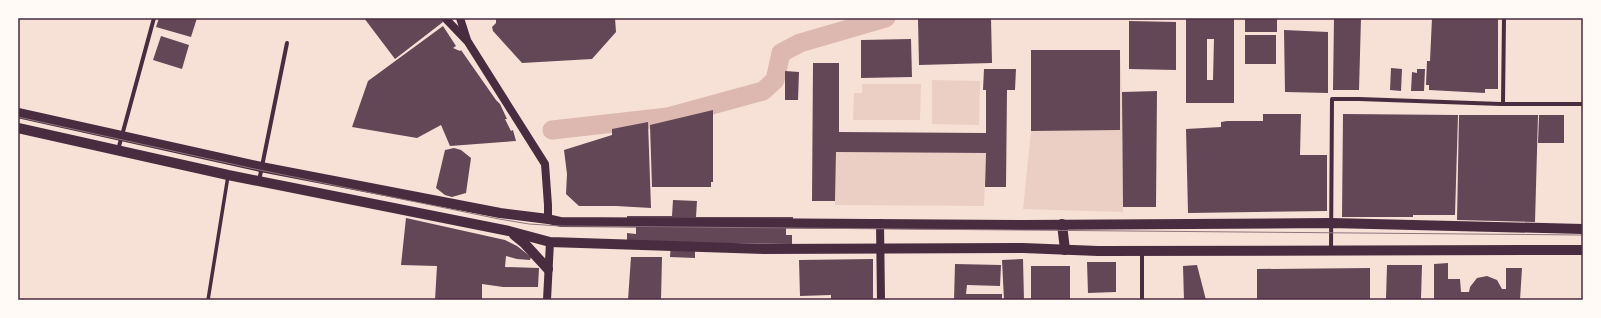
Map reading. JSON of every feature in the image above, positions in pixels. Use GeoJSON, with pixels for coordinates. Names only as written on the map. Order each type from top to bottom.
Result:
{"type":"FeatureCollection","features":[{"type":"Feature","properties":{"kind":"main road"},"geometry":{"type":"LineString","coordinates":[[445,18],[468,42],[545,164],[548,219]]}},
{"type":"Feature","properties":{"kind":"main road"},"geometry":{"type":"LineString","coordinates":[[460,18],[468,42]]}},
{"type":"Feature","properties":{"kind":"main road"},"geometry":{"type":"LineString","coordinates":[[18,114],[261,167],[500,213],[561,222],[1062,224],[1331,223],[1583,229]]}},
{"type":"Feature","properties":{"kind":"main road"},"geometry":{"type":"LineString","coordinates":[[18,128],[228,175],[509,231],[550,242],[764,249],[1023,248],[1142,251],[1583,250]]}},
{"type":"Feature","properties":{"kind":"main road"},"geometry":{"type":"LineString","coordinates":[[880,223],[879,249],[881,300]]}},
{"type":"Feature","properties":{"kind":"main road"},"geometry":{"type":"LineString","coordinates":[[1062,224],[1064,250]]}},
{"type":"Feature","properties":{"kind":"main road"},"geometry":{"type":"LineString","coordinates":[[509,231],[525,244],[548,269]]}},
{"type":"Feature","properties":{"kind":"main road"},"geometry":{"type":"LineString","coordinates":[[547,300],[550,242]]}},
{"type":"Feature","properties":{"kind":"street"},"geometry":{"type":"LineString","coordinates":[[118,150],[154,18]]}},
{"type":"Feature","properties":{"kind":"street"},"geometry":{"type":"LineString","coordinates":[[1502,103],[1504,18]]}},
{"type":"Feature","properties":{"kind":"street"},"geometry":{"type":"LineString","coordinates":[[259,180],[287,43]]}},
{"type":"Feature","properties":{"kind":"street"},"geometry":{"type":"LineString","coordinates":[[1331,251],[1332,99],[1583,104]]}},
{"type":"Feature","properties":{"kind":"street"},"geometry":{"type":"LineString","coordinates":[[208,300],[228,175]]}},
{"type":"Feature","properties":{"kind":"street"},"geometry":{"type":"LineString","coordinates":[[1142,251],[1142,300]]}},
{"type":"Feature","properties":{"kind":"shaded area"},"geometry":{"type":"Polygon","coordinates":[[[1031,50],[1120,50],[1122,92],[1123,212],[1023,209],[1031,131],[1031,50]]]}},
{"type":"Feature","properties":{"kind":"shaded area"},"geometry":{"type":"Polygon","coordinates":[[[932,80],[980,81],[979,125],[932,124],[932,80]]]}},
{"type":"Feature","properties":{"kind":"shaded area"},"geometry":{"type":"Polygon","coordinates":[[[862,84],[921,84],[920,120],[853,120],[854,93],[862,93],[862,84]]]}},
{"type":"Feature","properties":{"kind":"shaded area"},"geometry":{"type":"Polygon","coordinates":[[[836,152],[986,153],[984,206],[835,205],[836,152]]]}},
{"type":"Feature","properties":{"kind":"building"},"geometry":{"type":"Polygon","coordinates":[[[159,18],[197,18],[191,37],[156,27],[159,18]]]}},
{"type":"Feature","properties":{"kind":"building"},"geometry":{"type":"Polygon","coordinates":[[[364,18],[441,18],[443,22],[395,59],[364,18]]]}},
{"type":"Feature","properties":{"kind":"building"},"geometry":{"type":"Polygon","coordinates":[[[496,18],[615,18],[616,32],[592,59],[522,63],[493,31],[492,27],[496,23],[496,18]]]}},
{"type":"Feature","properties":{"kind":"building"},"geometry":{"type":"Polygon","coordinates":[[[991,18],[992,63],[919,65],[918,19],[991,18]]]}},
{"type":"Feature","properties":{"kind":"building"},"geometry":{"type":"Polygon","coordinates":[[[1186,18],[1234,18],[1234,103],[1186,103],[1186,18]],[[1207,39],[1207,80],[1213,80],[1214,39],[1207,39]]]}},
{"type":"Feature","properties":{"kind":"building"},"geometry":{"type":"Polygon","coordinates":[[[1245,18],[1277,18],[1277,32],[1245,32],[1245,18]]]}},
{"type":"Feature","properties":{"kind":"building"},"geometry":{"type":"Polygon","coordinates":[[[1334,18],[1361,18],[1359,90],[1333,90],[1334,18]]]}},
{"type":"Feature","properties":{"kind":"building"},"geometry":{"type":"Polygon","coordinates":[[[1432,18],[1498,18],[1498,89],[1485,89],[1485,93],[1429,90],[1429,85],[1426,85],[1427,61],[1430,61],[1432,18]]]}},
{"type":"Feature","properties":{"kind":"building"},"geometry":{"type":"Polygon","coordinates":[[[1129,21],[1176,22],[1176,70],[1129,69],[1129,21]]]}},
{"type":"Feature","properties":{"kind":"building"},"geometry":{"type":"Polygon","coordinates":[[[443,26],[456,46],[453,48],[460,51],[461,50],[500,104],[511,131],[513,130],[516,141],[450,146],[441,125],[417,138],[352,127],[368,81],[443,26]]]}},
{"type":"Feature","properties":{"kind":"building"},"geometry":{"type":"Polygon","coordinates":[[[1284,30],[1328,32],[1328,93],[1285,92],[1284,30]]]}},
{"type":"Feature","properties":{"kind":"building"},"geometry":{"type":"Polygon","coordinates":[[[1245,35],[1276,35],[1276,64],[1245,64],[1245,35]]]}},
{"type":"Feature","properties":{"kind":"building"},"geometry":{"type":"Polygon","coordinates":[[[161,36],[189,45],[182,69],[153,60],[161,36]]]}},
{"type":"Feature","properties":{"kind":"building"},"geometry":{"type":"Polygon","coordinates":[[[911,39],[912,77],[861,78],[861,40],[911,39]]]}},
{"type":"Feature","properties":{"kind":"building"},"geometry":{"type":"Polygon","coordinates":[[[1031,50],[1120,50],[1120,130],[1031,131],[1031,50]]]}},
{"type":"Feature","properties":{"kind":"building"},"geometry":{"type":"Polygon","coordinates":[[[813,63],[839,63],[839,132],[986,133],[986,90],[983,90],[984,69],[1016,69],[1015,90],[1007,90],[1006,187],[985,187],[986,153],[836,152],[835,201],[812,201],[813,63]]]}},
{"type":"Feature","properties":{"kind":"building"},"geometry":{"type":"Polygon","coordinates":[[[1391,68],[1402,69],[1401,91],[1390,90],[1391,68]]]}},
{"type":"Feature","properties":{"kind":"building"},"geometry":{"type":"Polygon","coordinates":[[[1417,69],[1425,69],[1424,91],[1411,91],[1412,72],[1417,73],[1417,69]]]}},
{"type":"Feature","properties":{"kind":"building"},"geometry":{"type":"Polygon","coordinates":[[[785,71],[799,72],[798,100],[785,100],[785,71]]]}},
{"type":"Feature","properties":{"kind":"building"},"geometry":{"type":"Polygon","coordinates":[[[1157,91],[1156,207],[1123,207],[1122,92],[1157,91]]]}},
{"type":"Feature","properties":{"kind":"building"},"geometry":{"type":"Polygon","coordinates":[[[713,110],[713,182],[711,182],[711,187],[652,187],[650,125],[713,110]]]}},
{"type":"Feature","properties":{"kind":"building"},"geometry":{"type":"Polygon","coordinates":[[[1263,114],[1301,114],[1300,155],[1327,155],[1327,211],[1188,213],[1186,129],[1221,127],[1221,122],[1227,121],[1263,121],[1263,114]]]}},
{"type":"Feature","properties":{"kind":"building"},"geometry":{"type":"Polygon","coordinates":[[[1343,114],[1458,115],[1455,215],[1413,215],[1413,217],[1342,217],[1343,114]]]}},
{"type":"Feature","properties":{"kind":"building"},"geometry":{"type":"Polygon","coordinates":[[[1459,115],[1538,115],[1535,222],[1457,220],[1459,115]]]}},
{"type":"Feature","properties":{"kind":"building"},"geometry":{"type":"Polygon","coordinates":[[[1539,115],[1564,115],[1564,143],[1538,143],[1539,115]]]}},
{"type":"Feature","properties":{"kind":"building"},"geometry":{"type":"Polygon","coordinates":[[[648,122],[651,208],[579,206],[566,194],[567,174],[564,150],[612,135],[612,129],[648,122]]]}},
{"type":"Feature","properties":{"kind":"building"},"geometry":{"type":"Polygon","coordinates":[[[454,148],[461,150],[471,158],[466,193],[452,197],[445,195],[436,188],[445,150],[454,148]]]}},
{"type":"Feature","properties":{"kind":"building"},"geometry":{"type":"Polygon","coordinates":[[[673,200],[697,201],[696,217],[793,217],[793,226],[786,226],[786,235],[792,235],[792,244],[695,243],[695,258],[670,257],[671,243],[627,242],[627,233],[636,234],[636,225],[627,225],[627,216],[672,216],[673,200]]]}},
{"type":"Feature","properties":{"kind":"building"},"geometry":{"type":"Polygon","coordinates":[[[406,218],[505,240],[517,246],[531,257],[530,260],[506,256],[505,267],[539,268],[538,287],[503,287],[482,284],[482,300],[435,300],[437,266],[401,265],[406,218]]]}},
{"type":"Feature","properties":{"kind":"building"},"geometry":{"type":"Polygon","coordinates":[[[631,257],[662,257],[661,300],[628,300],[631,257]]]}},
{"type":"Feature","properties":{"kind":"building"},"geometry":{"type":"Polygon","coordinates":[[[873,259],[873,300],[831,300],[831,295],[800,296],[799,260],[873,259]]]}},
{"type":"Feature","properties":{"kind":"building"},"geometry":{"type":"Polygon","coordinates":[[[1023,259],[1024,300],[1004,300],[1002,260],[1023,259]]]}},
{"type":"Feature","properties":{"kind":"building"},"geometry":{"type":"Polygon","coordinates":[[[1087,262],[1116,262],[1116,292],[1088,293],[1087,262]]]}},
{"type":"Feature","properties":{"kind":"building"},"geometry":{"type":"Polygon","coordinates":[[[1448,263],[1448,279],[1460,279],[1461,292],[1469,292],[1470,287],[1477,278],[1487,276],[1497,280],[1502,289],[1506,289],[1506,268],[1522,268],[1520,300],[1434,299],[1434,264],[1448,263]]]}},
{"type":"Feature","properties":{"kind":"building"},"geometry":{"type":"Polygon","coordinates":[[[955,264],[1001,265],[1000,286],[967,285],[966,294],[1002,294],[1002,300],[954,300],[955,264]]]}},
{"type":"Feature","properties":{"kind":"building"},"geometry":{"type":"Polygon","coordinates":[[[1197,265],[1206,300],[1184,300],[1183,266],[1197,265]]]}},
{"type":"Feature","properties":{"kind":"building"},"geometry":{"type":"Polygon","coordinates":[[[1387,265],[1422,265],[1421,299],[1386,299],[1387,265]]]}},
{"type":"Feature","properties":{"kind":"building"},"geometry":{"type":"Polygon","coordinates":[[[1031,266],[1070,266],[1070,300],[1031,300],[1031,266]]]}},
{"type":"Feature","properties":{"kind":"building"},"geometry":{"type":"Polygon","coordinates":[[[1370,268],[1370,300],[1257,300],[1257,269],[1370,268]]]}},
{"type":"Feature","properties":{"kind":"waterway"},"geometry":{"type":"LineString","coordinates":[[552,130],[668,117],[763,91],[775,80],[781,53],[800,43],[886,18]]}},
{"type":"Feature","properties":{"kind":"tram line"},"geometry":{"type":"LineString","coordinates":[[18,117],[250,168],[529,224],[560,226],[1583,235]]}}]}
